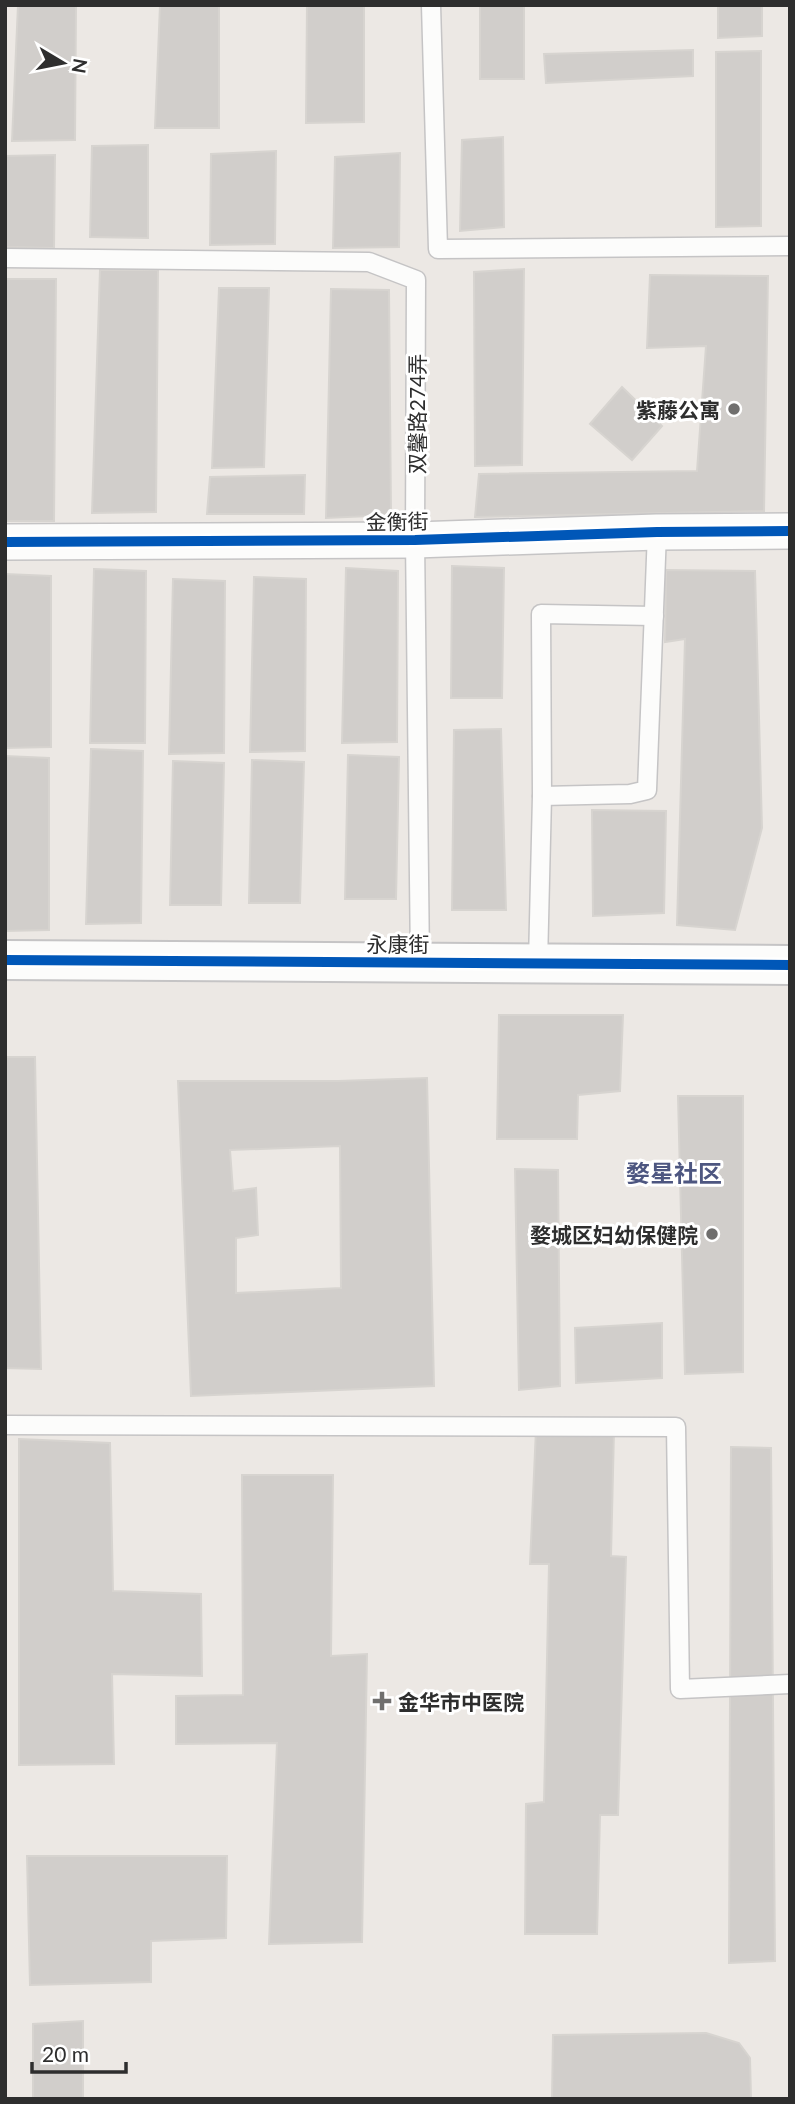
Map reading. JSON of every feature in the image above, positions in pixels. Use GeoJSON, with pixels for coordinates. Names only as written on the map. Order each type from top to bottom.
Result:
{"type":"FeatureCollection","features":[{"type":"Feature","properties":{"kind":"street","name":"金衡街"},"geometry":{"type":"LineString","coordinates":[[5,542],[415,540],[657,532],[790,531]]}},
{"type":"Feature","properties":{"kind":"street","name":"永康街"},"geometry":{"type":"LineString","coordinates":[[5,960],[790,965]]}},
{"type":"Feature","properties":{"kind":"lane"},"geometry":{"type":"LineString","coordinates":[[432,5],[438,249],[790,246]]}},
{"type":"Feature","properties":{"kind":"lane","name":"双馨路274弄"},"geometry":{"type":"LineString","coordinates":[[5,258],[369,262],[416,280],[415,540],[420,962]]}},
{"type":"Feature","properties":{"kind":"lane"},"geometry":{"type":"LineString","coordinates":[[542,796],[630,794],[647,790],[657,532]]}},
{"type":"Feature","properties":{"kind":"lane"},"geometry":{"type":"LineString","coordinates":[[538,963],[542,796],[541,614],[654,616]]}},
{"type":"Feature","properties":{"kind":"lane"},"geometry":{"type":"LineString","coordinates":[[5,1425],[676,1427],[680,1689],[790,1684]]}},
{"type":"Feature","properties":{"kind":"building"},"geometry":{"type":"Polygon","coordinates":[[[18,5],[76,5],[75,140],[12,141],[18,5]]]}},
{"type":"Feature","properties":{"kind":"building"},"geometry":{"type":"Polygon","coordinates":[[[160,5],[219,5],[219,128],[155,128],[160,5]]]}},
{"type":"Feature","properties":{"kind":"building"},"geometry":{"type":"Polygon","coordinates":[[[307,5],[364,5],[364,122],[306,123],[307,5]]]}},
{"type":"Feature","properties":{"kind":"building"},"geometry":{"type":"Polygon","coordinates":[[[480,5],[524,5],[524,79],[480,79],[480,5]]]}},
{"type":"Feature","properties":{"kind":"building"},"geometry":{"type":"Polygon","coordinates":[[[718,5],[762,5],[762,36],[718,38],[718,5]]]}},
{"type":"Feature","properties":{"kind":"building"},"geometry":{"type":"Polygon","coordinates":[[[693,50],[693,76],[546,83],[544,54],[693,50]]]}},
{"type":"Feature","properties":{"kind":"building"},"geometry":{"type":"Polygon","coordinates":[[[761,51],[761,226],[716,227],[716,52],[761,51]]]}},
{"type":"Feature","properties":{"kind":"building"},"geometry":{"type":"Polygon","coordinates":[[[503,137],[504,227],[460,231],[462,140],[503,137]]]}},
{"type":"Feature","properties":{"kind":"building"},"geometry":{"type":"Polygon","coordinates":[[[148,145],[148,238],[90,237],[92,146],[148,145]]]}},
{"type":"Feature","properties":{"kind":"building"},"geometry":{"type":"Polygon","coordinates":[[[276,151],[275,244],[210,245],[211,154],[276,151]]]}},
{"type":"Feature","properties":{"kind":"building"},"geometry":{"type":"Polygon","coordinates":[[[400,153],[399,247],[333,248],[335,157],[400,153]]]}},
{"type":"Feature","properties":{"kind":"building"},"geometry":{"type":"Polygon","coordinates":[[[55,155],[54,248],[5,247],[5,156],[55,155]]]}},
{"type":"Feature","properties":{"kind":"building"},"geometry":{"type":"Polygon","coordinates":[[[524,269],[522,465],[475,466],[474,272],[524,269]]]}},
{"type":"Feature","properties":{"kind":"building"},"geometry":{"type":"Polygon","coordinates":[[[100,270],[158,270],[156,512],[92,513],[100,270]]]}},
{"type":"Feature","properties":{"kind":"building","name":"紫藤公寓"},"geometry":{"type":"Polygon","coordinates":[[[650,275],[768,276],[764,511],[475,517],[479,474],[697,471],[706,346],[647,348],[650,275]]]}},
{"type":"Feature","properties":{"kind":"building"},"geometry":{"type":"Polygon","coordinates":[[[5,279],[56,279],[54,521],[5,521],[5,279]]]}},
{"type":"Feature","properties":{"kind":"building"},"geometry":{"type":"Polygon","coordinates":[[[219,288],[269,288],[264,467],[212,468],[219,288]]]}},
{"type":"Feature","properties":{"kind":"building"},"geometry":{"type":"Polygon","coordinates":[[[331,289],[389,290],[391,515],[326,518],[331,289]]]}},
{"type":"Feature","properties":{"kind":"building"},"geometry":{"type":"Polygon","coordinates":[[[622,387],[662,426],[632,460],[590,424],[622,387]]]}},
{"type":"Feature","properties":{"kind":"building"},"geometry":{"type":"Polygon","coordinates":[[[305,475],[304,514],[207,514],[210,477],[305,475]]]}},
{"type":"Feature","properties":{"kind":"building"},"geometry":{"type":"Polygon","coordinates":[[[452,566],[504,568],[502,698],[451,698],[452,566]]]}},
{"type":"Feature","properties":{"kind":"building"},"geometry":{"type":"Polygon","coordinates":[[[346,568],[398,571],[397,742],[342,743],[346,568]]]}},
{"type":"Feature","properties":{"kind":"building"},"geometry":{"type":"Polygon","coordinates":[[[94,569],[146,571],[145,743],[90,743],[94,569]]]}},
{"type":"Feature","properties":{"kind":"building"},"geometry":{"type":"Polygon","coordinates":[[[666,570],[755,571],[762,828],[735,930],[677,925],[685,639],[665,642],[666,570]]]}},
{"type":"Feature","properties":{"kind":"building"},"geometry":{"type":"Polygon","coordinates":[[[5,574],[51,576],[51,747],[5,748],[5,574]]]}},
{"type":"Feature","properties":{"kind":"building"},"geometry":{"type":"Polygon","coordinates":[[[254,577],[306,579],[305,751],[250,752],[254,577]]]}},
{"type":"Feature","properties":{"kind":"building"},"geometry":{"type":"Polygon","coordinates":[[[173,579],[225,581],[224,753],[169,754],[173,579]]]}},
{"type":"Feature","properties":{"kind":"building"},"geometry":{"type":"Polygon","coordinates":[[[501,729],[506,910],[452,910],[454,730],[501,729]]]}},
{"type":"Feature","properties":{"kind":"building"},"geometry":{"type":"Polygon","coordinates":[[[91,749],[143,751],[141,923],[86,924],[91,749]]]}},
{"type":"Feature","properties":{"kind":"building"},"geometry":{"type":"Polygon","coordinates":[[[348,755],[399,757],[396,899],[345,899],[348,755]]]}},
{"type":"Feature","properties":{"kind":"building"},"geometry":{"type":"Polygon","coordinates":[[[5,756],[49,758],[49,930],[5,931],[5,756]]]}},
{"type":"Feature","properties":{"kind":"building"},"geometry":{"type":"Polygon","coordinates":[[[252,760],[304,762],[300,903],[249,903],[252,760]]]}},
{"type":"Feature","properties":{"kind":"building"},"geometry":{"type":"Polygon","coordinates":[[[173,761],[224,763],[221,905],[170,905],[173,761]]]}},
{"type":"Feature","properties":{"kind":"building"},"geometry":{"type":"Polygon","coordinates":[[[592,810],[666,811],[664,913],[593,916],[592,810]]]}},
{"type":"Feature","properties":{"kind":"building"},"geometry":{"type":"Polygon","coordinates":[[[499,1015],[623,1015],[620,1091],[578,1095],[577,1139],[497,1139],[499,1015]]]}},
{"type":"Feature","properties":{"kind":"building"},"geometry":{"type":"Polygon","coordinates":[[[5,1057],[35,1057],[41,1369],[5,1368],[5,1057]]]}},
{"type":"Feature","properties":{"kind":"building"},"geometry":{"type":"Polygon","coordinates":[[[427,1078],[434,1386],[191,1396],[178,1081],[427,1078]],[[340,1146],[230,1150],[233,1191],[256,1188],[258,1235],[236,1238],[236,1293],[341,1288],[340,1146]]]}},
{"type":"Feature","properties":{"kind":"building","name":"婺城区妇幼保健院"},"geometry":{"type":"Polygon","coordinates":[[[678,1096],[743,1096],[743,1372],[685,1374],[678,1096]]]}},
{"type":"Feature","properties":{"kind":"building"},"geometry":{"type":"Polygon","coordinates":[[[515,1169],[558,1170],[560,1386],[519,1390],[515,1169]]]}},
{"type":"Feature","properties":{"kind":"building"},"geometry":{"type":"Polygon","coordinates":[[[662,1323],[662,1378],[576,1383],[575,1328],[662,1323]]]}},
{"type":"Feature","properties":{"kind":"building"},"geometry":{"type":"Polygon","coordinates":[[[536,1429],[614,1430],[611,1556],[626,1557],[618,1815],[600,1815],[597,1934],[525,1934],[526,1804],[544,1802],[549,1564],[530,1564],[536,1429]]]}},
{"type":"Feature","properties":{"kind":"building"},"geometry":{"type":"Polygon","coordinates":[[[19,1439],[110,1443],[113,1591],[201,1594],[202,1676],[112,1674],[114,1764],[19,1765],[19,1439]]]}},
{"type":"Feature","properties":{"kind":"building"},"geometry":{"type":"Polygon","coordinates":[[[731,1447],[771,1448],[775,1961],[729,1963],[731,1447]]]}},
{"type":"Feature","properties":{"kind":"building"},"geometry":{"type":"Polygon","coordinates":[[[242,1475],[333,1475],[331,1656],[367,1654],[362,1942],[269,1944],[277,1743],[176,1744],[176,1696],[243,1695],[242,1475]]]}},
{"type":"Feature","properties":{"kind":"building"},"geometry":{"type":"Polygon","coordinates":[[[27,1856],[227,1856],[226,1938],[151,1941],[151,1982],[30,1985],[27,1856]]]}},
{"type":"Feature","properties":{"kind":"building"},"geometry":{"type":"Polygon","coordinates":[[[83,2021],[83,2099],[33,2099],[33,2024],[83,2021]]]}},
{"type":"Feature","properties":{"kind":"building"},"geometry":{"type":"Polygon","coordinates":[[[706,2033],[739,2043],[750,2058],[751,2099],[552,2099],[553,2035],[706,2033]]]}},
{"type":"Feature","properties":{"kind":"cycle path"},"geometry":{"type":"LineString","coordinates":[[5,542],[415,540],[657,532],[790,531]]}},
{"type":"Feature","properties":{"kind":"cycle path"},"geometry":{"type":"LineString","coordinates":[[5,960],[790,965]]}},
{"type":"Feature","properties":{"kind":"place","name":"紫藤公寓"},"geometry":{"type":"Point","coordinates":[734,409]}},
{"type":"Feature","properties":{"kind":"place","name":"婺城区妇幼保健院"},"geometry":{"type":"Point","coordinates":[712,1234]}},
{"type":"Feature","properties":{"kind":"place","name":"金华市中医院"},"geometry":{"type":"Point","coordinates":[382,1701]}},
{"type":"Feature","properties":{"kind":"district","name":"婺星社区"},"geometry":{"type":"Point","coordinates":[674,1172]}}]}
